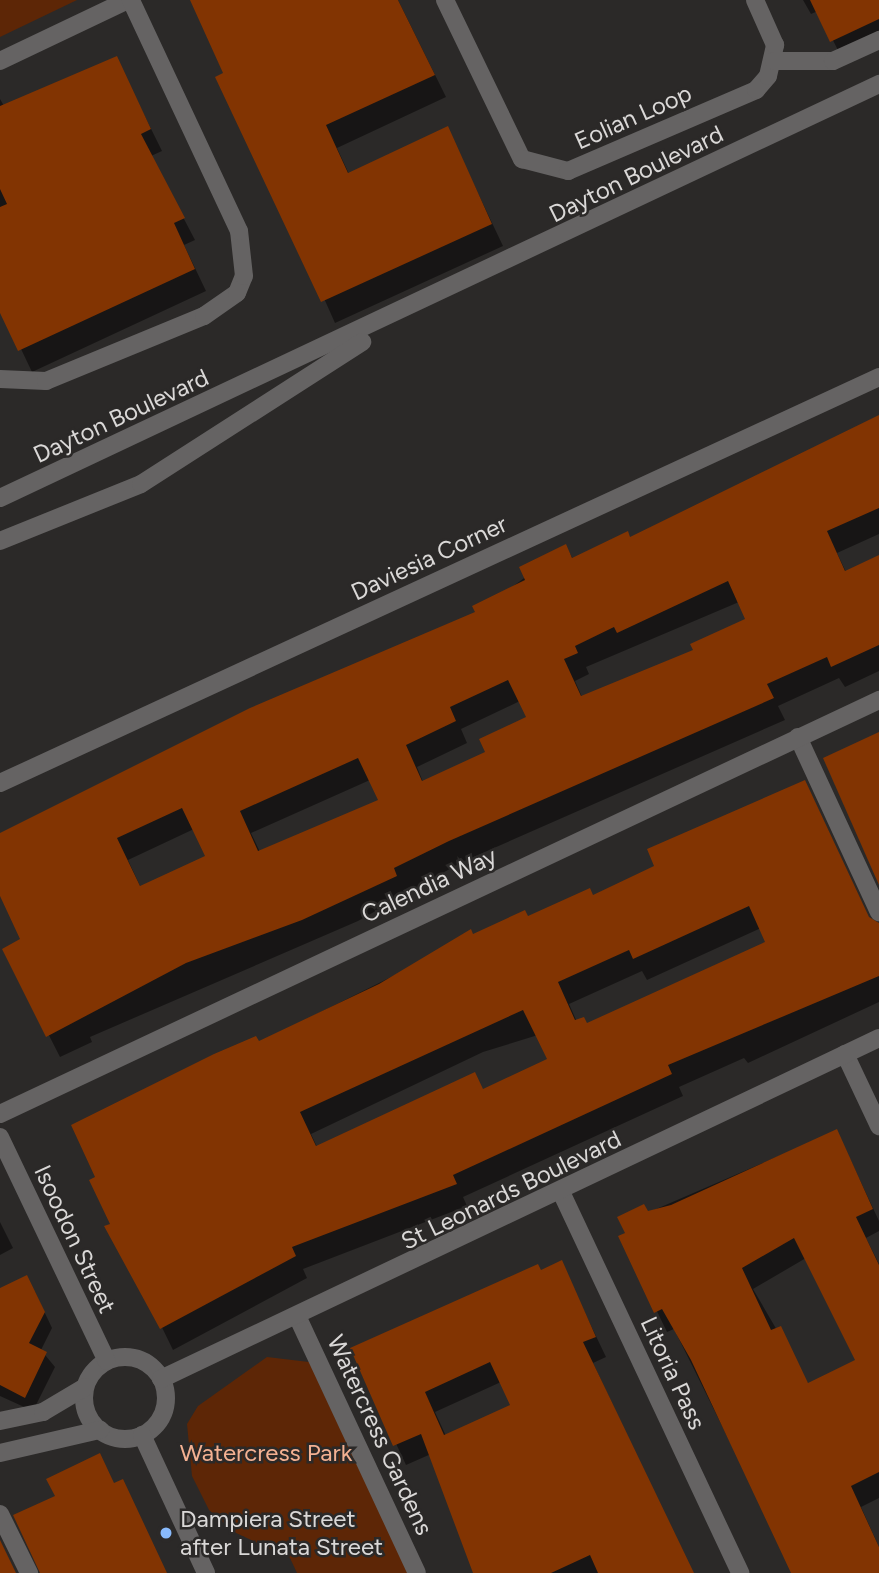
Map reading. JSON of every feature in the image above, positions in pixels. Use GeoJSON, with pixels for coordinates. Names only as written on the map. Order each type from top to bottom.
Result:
{"type":"FeatureCollection","features":[{"type":"Feature","properties":{"kind":"street"},"geometry":{"type":"LineString","coordinates":[[0,61],[130,0],[239,231],[244,276],[237,293],[204,316],[46,381],[0,379]]}},
{"type":"Feature","properties":{"kind":"street","name":"Eolian Loop"},"geometry":{"type":"LineString","coordinates":[[446,0],[513,145],[522,159],[548,171],[584,168],[756,90],[774,61]]}},
{"type":"Feature","properties":{"kind":"street"},"geometry":{"type":"LineString","coordinates":[[755,0],[775,45],[774,61],[833,61],[879,40]]}},
{"type":"Feature","properties":{"kind":"street","name":"Dayton Boulevard"},"geometry":{"type":"LineString","coordinates":[[0,498],[414,307],[879,84]]}},
{"type":"Feature","properties":{"kind":"street","name":"Dayton Boulevard"},"geometry":{"type":"LineString","coordinates":[[0,541],[141,484],[414,307]]}},
{"type":"Feature","properties":{"kind":"street","name":"Daviesia Corner"},"geometry":{"type":"LineString","coordinates":[[0,783],[879,377]]}},
{"type":"Feature","properties":{"kind":"street","name":"Calendia Way"},"geometry":{"type":"LineString","coordinates":[[0,1114],[879,701]]}},
{"type":"Feature","properties":{"kind":"street"},"geometry":{"type":"LineString","coordinates":[[798,737],[879,912]]}},
{"type":"Feature","properties":{"kind":"street","name":"St Leonards Boulevard"},"geometry":{"type":"LineString","coordinates":[[161,1379],[562,1194],[879,1038]]}},
{"type":"Feature","properties":{"kind":"street"},"geometry":{"type":"LineString","coordinates":[[845,1054],[879,1126]]}},
{"type":"Feature","properties":{"kind":"street","name":"Isoodon Street"},"geometry":{"type":"LineString","coordinates":[[0,1137],[107,1361]]}},
{"type":"Feature","properties":{"kind":"street","name":"Litoria Pass"},"geometry":{"type":"LineString","coordinates":[[562,1194],[740,1573]]}},
{"type":"Feature","properties":{"kind":"street","name":"Watercress Gardens"},"geometry":{"type":"LineString","coordinates":[[298,1318],[417,1573]]}},
{"type":"Feature","properties":{"kind":"street"},"geometry":{"type":"LineString","coordinates":[[0,1421],[43,1412],[85,1387],[107,1361],[137,1359],[161,1379],[165,1408],[142,1435],[120,1438],[100,1430],[86,1411],[85,1387]]}},
{"type":"Feature","properties":{"kind":"street"},"geometry":{"type":"LineString","coordinates":[[0,1453],[100,1430]]}},
{"type":"Feature","properties":{"kind":"street"},"geometry":{"type":"LineString","coordinates":[[142,1435],[206,1573]]}},
{"type":"Feature","properties":{"kind":"street"},"geometry":{"type":"LineString","coordinates":[[0,1514],[29,1573]]}},
{"type":"Feature","properties":{"kind":"green space"},"geometry":{"type":"Polygon","coordinates":[[[0,0],[77,0],[0,37],[0,0]]]}},
{"type":"Feature","properties":{"kind":"green space","name":"Watercress Park"},"geometry":{"type":"Polygon","coordinates":[[[267,1357],[309,1362],[408,1573],[297,1573],[290,1558],[234,1532],[209,1510],[192,1476],[187,1424],[198,1406],[267,1357]]]}},
{"type":"Feature","properties":{"kind":"building"},"geometry":{"type":"Polygon","coordinates":[[[190,0],[398,0],[435,75],[326,125],[348,173],[448,126],[492,224],[321,302],[215,77],[223,73],[190,0]]]}},
{"type":"Feature","properties":{"kind":"building"},"geometry":{"type":"Polygon","coordinates":[[[810,0],[879,0],[879,19],[830,42],[810,0]]]}},
{"type":"Feature","properties":{"kind":"building"},"geometry":{"type":"Polygon","coordinates":[[[117,56],[151,129],[141,134],[185,218],[174,223],[195,269],[18,351],[0,313],[0,207],[7,204],[0,189],[0,106],[117,56]]]}},
{"type":"Feature","properties":{"kind":"building"},"geometry":{"type":"Polygon","coordinates":[[[879,415],[879,508],[827,531],[845,571],[879,555],[879,645],[831,667],[827,657],[767,684],[774,698],[449,841],[394,868],[397,876],[302,920],[186,963],[46,1037],[2,949],[20,939],[0,896],[0,833],[250,708],[475,612],[472,606],[525,580],[519,567],[566,544],[572,558],[628,531],[630,537],[879,415]],[[728,581],[617,633],[614,627],[575,646],[578,653],[564,659],[581,696],[693,650],[690,644],[745,619],[728,581]],[[508,680],[450,707],[456,721],[406,745],[422,781],[485,752],[479,739],[526,717],[508,680]],[[358,758],[240,811],[258,851],[378,800],[358,758]],[[182,808],[117,838],[140,886],[205,856],[182,808]]]}},
{"type":"Feature","properties":{"kind":"building"},"geometry":{"type":"Polygon","coordinates":[[[879,732],[879,885],[823,758],[879,732]]]}},
{"type":"Feature","properties":{"kind":"building"},"geometry":{"type":"Polygon","coordinates":[[[805,780],[869,917],[879,923],[879,976],[668,1065],[672,1074],[453,1175],[457,1184],[292,1247],[296,1256],[160,1329],[104,1226],[110,1224],[89,1180],[95,1177],[71,1125],[214,1054],[256,1036],[259,1041],[379,984],[471,929],[473,934],[525,910],[528,916],[590,888],[593,895],[654,866],[647,849],[805,780]],[[749,906],[633,959],[629,950],[558,982],[575,1020],[584,1017],[587,1023],[765,942],[749,906]],[[523,1010],[300,1112],[316,1146],[475,1072],[483,1089],[547,1059],[523,1010]]]}},
{"type":"Feature","properties":{"kind":"building"},"geometry":{"type":"Polygon","coordinates":[[[837,1129],[873,1209],[856,1217],[879,1265],[879,1472],[851,1486],[879,1547],[879,1573],[791,1573],[691,1360],[662,1309],[654,1313],[618,1236],[625,1233],[617,1217],[644,1204],[648,1211],[671,1205],[837,1129]],[[794,1238],[742,1268],[771,1330],[781,1326],[808,1383],[855,1360],[794,1238]]]}},
{"type":"Feature","properties":{"kind":"building"},"geometry":{"type":"Polygon","coordinates":[[[562,1260],[596,1337],[583,1342],[694,1573],[598,1573],[590,1555],[551,1573],[473,1573],[421,1434],[393,1446],[350,1348],[538,1264],[541,1270],[562,1260]],[[490,1362],[425,1392],[444,1435],[510,1405],[490,1362]]]}},
{"type":"Feature","properties":{"kind":"building"},"geometry":{"type":"Polygon","coordinates":[[[27,1275],[45,1312],[29,1343],[47,1352],[25,1398],[0,1385],[0,1288],[27,1275]]]}},
{"type":"Feature","properties":{"kind":"building"},"geometry":{"type":"Polygon","coordinates":[[[100,1453],[114,1483],[123,1479],[167,1573],[40,1573],[13,1515],[55,1496],[46,1479],[100,1453]]]}},
{"type":"Feature","properties":{"kind":"building"},"geometry":{"type":"Polygon","coordinates":[[[0,1540],[16,1573],[0,1573],[0,1540]]]}},
{"type":"Feature","properties":{"kind":"place","name":"Dampiera Street after Lunata Street"},"geometry":{"type":"Point","coordinates":[166,1533]}}]}
